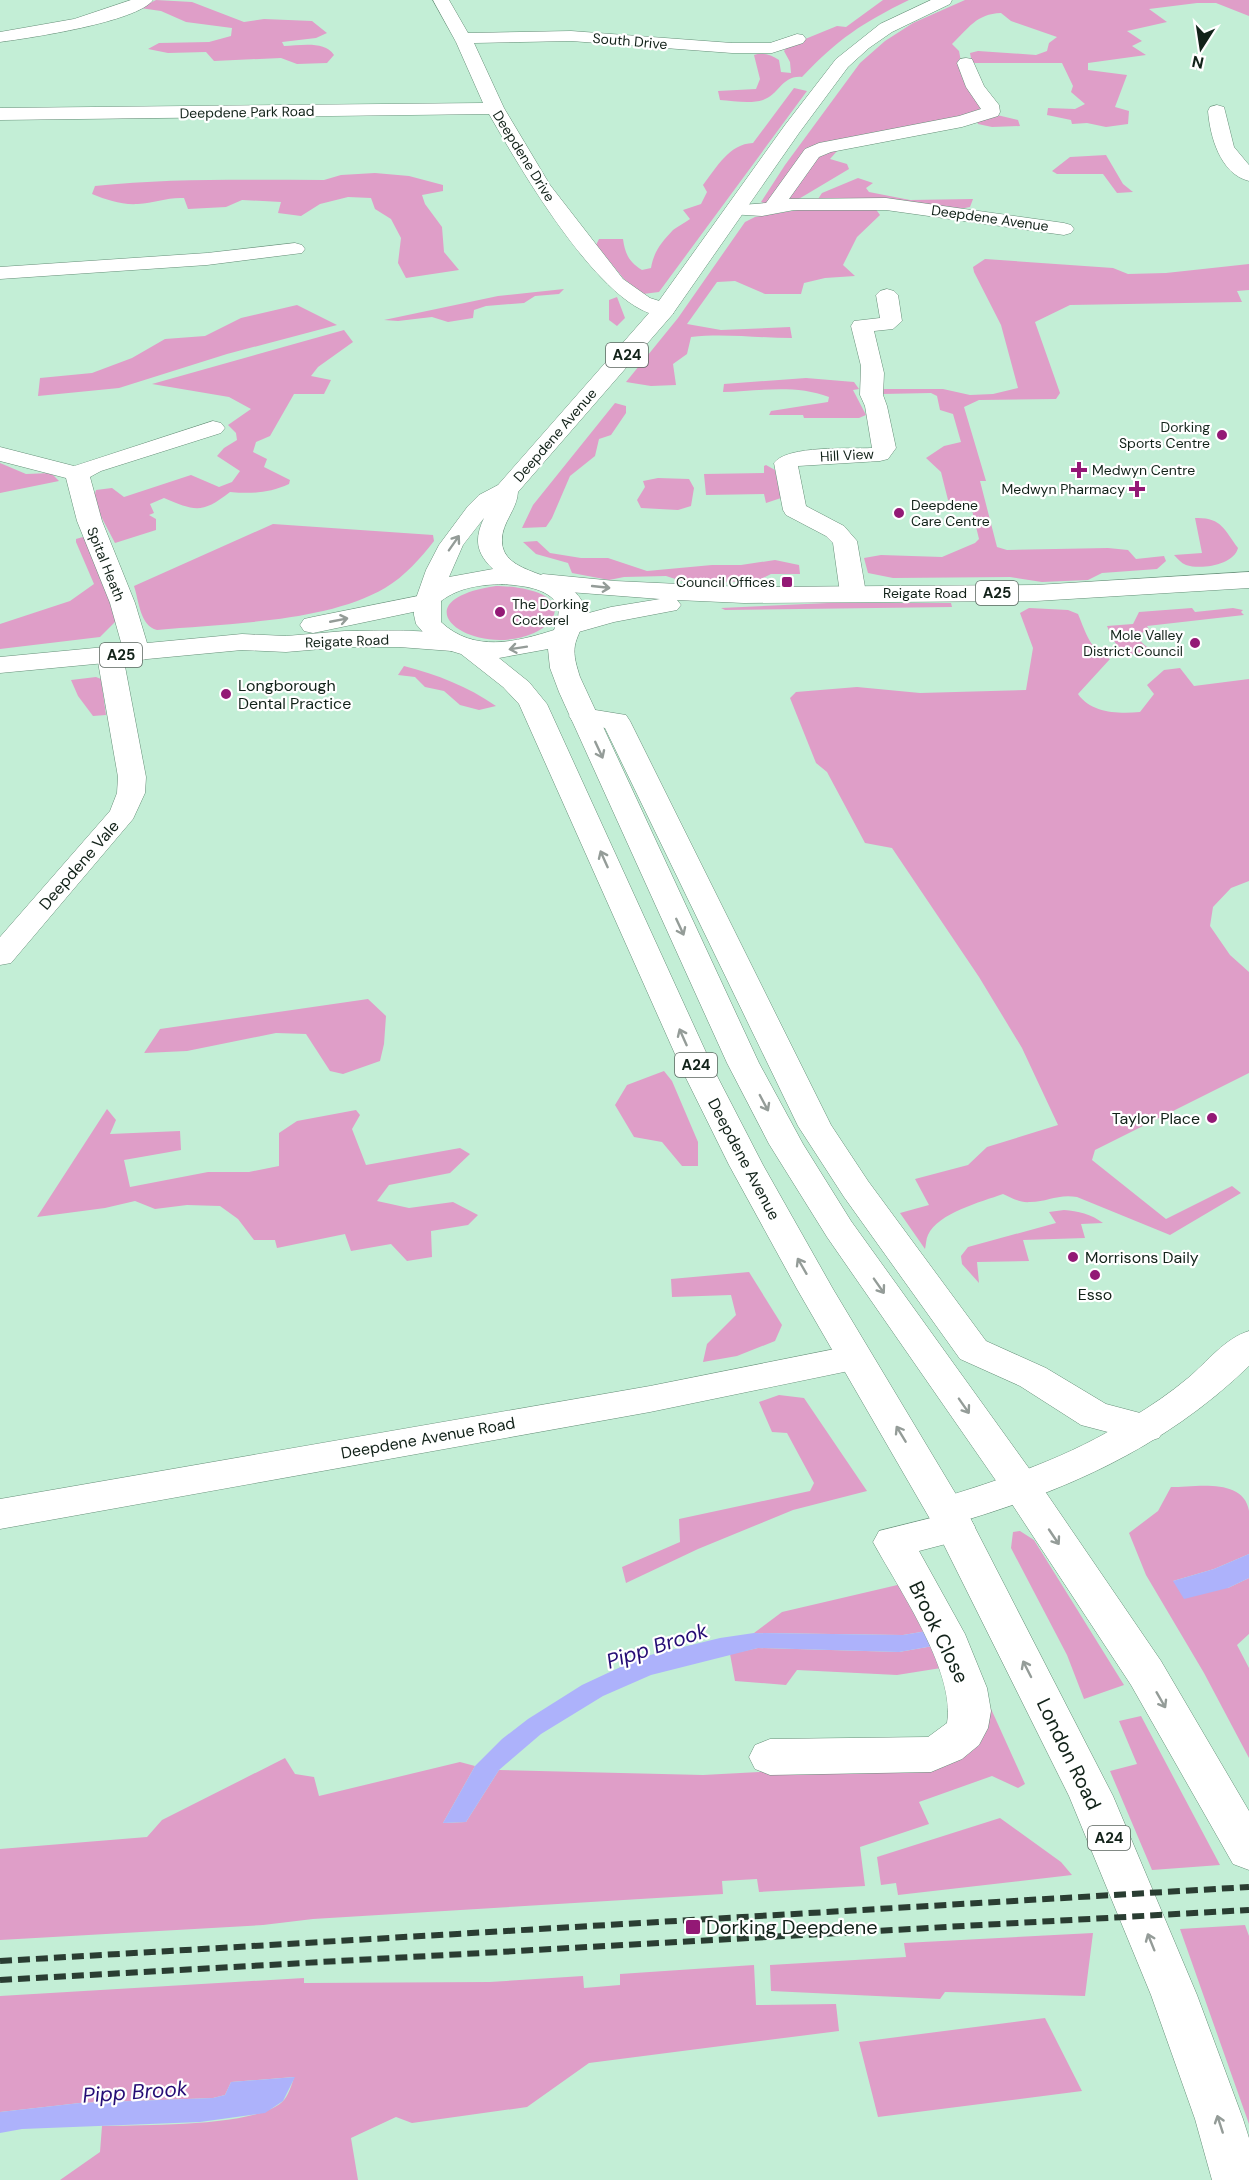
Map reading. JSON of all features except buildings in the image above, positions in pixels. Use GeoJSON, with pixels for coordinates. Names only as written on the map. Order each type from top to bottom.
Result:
{"type":"FeatureCollection","features":[{"type":"Feature","properties":{"kind":"main road"},"geometry":{"type":"LineString","coordinates":[[0,37],[64,27],[96,19],[145,0]]}},
{"type":"Feature","properties":{"kind":"main road","name":"Deepdene Drive"},"geometry":{"type":"LineString","coordinates":[[441,0],[495,108],[541,187],[616,283],[642,303],[664,310]]}},
{"type":"Feature","properties":{"kind":"main road","name":"Deepdene Avenue"},"geometry":{"type":"LineString","coordinates":[[507,490],[664,310],[792,129],[842,63],[886,28],[944,0]]}},
{"type":"Feature","properties":{"kind":"main road","name":"South Drive"},"geometry":{"type":"LineString","coordinates":[[461,38],[571,36],[732,48],[772,48],[797,39]]}},
{"type":"Feature","properties":{"kind":"main road"},"geometry":{"type":"LineString","coordinates":[[773,207],[812,153],[826,147],[962,121],[991,112],[990,105],[975,87],[966,63]]}},
{"type":"Feature","properties":{"kind":"main road","name":"Deepdene Park Road"},"geometry":{"type":"LineString","coordinates":[[0,114],[495,108]]}},
{"type":"Feature","properties":{"kind":"main road"},"geometry":{"type":"LineString","coordinates":[[1217,111],[1225,152],[1249,175]]}},
{"type":"Feature","properties":{"kind":"main road","name":"Deepdene Avenue"},"geometry":{"type":"LineString","coordinates":[[736,210],[762,210],[821,203],[886,204],[1064,229]]}},
{"type":"Feature","properties":{"kind":"main road"},"geometry":{"type":"LineString","coordinates":[[0,273],[207,259],[296,249]]}},
{"type":"Feature","properties":{"kind":"main road","name":"Hill View"},"geometry":{"type":"LineString","coordinates":[[853,593],[845,541],[835,531],[795,510],[786,463],[790,459],[862,457],[880,454],[884,448],[876,406],[872,401],[870,388],[873,378],[862,326],[885,324],[891,321],[887,295]]}},
{"type":"Feature","properties":{"kind":"main road"},"geometry":{"type":"LineString","coordinates":[[0,454],[77,474],[93,466],[213,428]]}},
{"type":"Feature","properties":{"kind":"main road","name":"Spital Heath"},"geometry":{"type":"LineString","coordinates":[[77,474],[90,526],[120,596],[124,655]]}},
{"type":"Feature","properties":{"kind":"main road","name":"A24"},"geometry":{"type":"LineString","coordinates":[[507,490],[506,504],[495,519],[488,538],[489,546],[500,564],[531,580]]}},
{"type":"Feature","properties":{"kind":"main road","name":"A24"},"geometry":{"type":"LineString","coordinates":[[430,599],[435,576],[452,544],[487,501],[507,490]]}},
{"type":"Feature","properties":{"kind":"main road","name":"Reigate Road"},"geometry":{"type":"LineString","coordinates":[[242,642],[283,630],[343,620],[430,599],[445,587],[488,577],[615,589],[744,595],[1036,593],[1249,580]]}},
{"type":"Feature","properties":{"kind":"main road"},"geometry":{"type":"LineString","coordinates":[[531,580],[561,592],[570,601],[573,612],[566,632]]}},
{"type":"Feature","properties":{"kind":"main road","name":"Reigate Road"},"geometry":{"type":"LineString","coordinates":[[0,665],[242,642],[286,644],[345,639],[399,639],[494,651],[518,649],[641,609],[744,595]]}},
{"type":"Feature","properties":{"kind":"main road","name":"Deepdene Avenue"},"geometry":{"type":"LineString","coordinates":[[430,599],[426,613],[429,625],[524,689],[533,704],[699,1072],[782,1231],[951,1519]]}},
{"type":"Feature","properties":{"kind":"main road","name":"A24"},"geometry":{"type":"LineString","coordinates":[[566,632],[562,665],[743,1063],[786,1144],[839,1229],[1022,1488],[1146,1673],[1249,1851]]}},
{"type":"Feature","properties":{"kind":"main road","name":"Deepdene Vale"},"geometry":{"type":"LineString","coordinates":[[0,956],[123,813],[131,793],[132,777],[124,655]]}},
{"type":"Feature","properties":{"kind":"main road"},"geometry":{"type":"LineString","coordinates":[[584,716],[616,721],[815,1126],[882,1226],[973,1350],[1033,1377],[1094,1415],[1146,1428]]}},
{"type":"Feature","properties":{"kind":"main road"},"geometry":{"type":"LineString","coordinates":[[951,1519],[1080,1463],[1146,1428],[1226,1367],[1249,1344]]}},
{"type":"Feature","properties":{"kind":"main road","name":"Deepdene Avenue Road"},"geometry":{"type":"LineString","coordinates":[[0,1514],[661,1397],[855,1358]]}},
{"type":"Feature","properties":{"kind":"main road","name":"Brook Close"},"geometry":{"type":"LineString","coordinates":[[770,1757],[931,1754],[955,1744],[968,1726],[970,1701],[963,1674],[893,1542],[951,1519]]}},
{"type":"Feature","properties":{"kind":"main road","name":"London Road"},"geometry":{"type":"LineString","coordinates":[[951,1519],[1091,1796],[1174,1995],[1219,2119],[1237,2180]]}},
{"type":"Feature","properties":{"kind":"shaded area"},"geometry":{"type":"Polygon","coordinates":[[[156,0],[192,2],[244,22],[264,19],[312,21],[327,33],[316,38],[282,42],[284,46],[324,47],[334,55],[327,63],[297,64],[281,58],[214,61],[206,52],[168,53],[148,49],[159,43],[209,42],[231,36],[232,28],[186,22],[161,11],[140,8],[156,0]]]}},
{"type":"Feature","properties":{"kind":"shaded area"},"geometry":{"type":"Polygon","coordinates":[[[883,0],[909,0],[851,33],[827,52],[802,77],[790,79],[763,100],[742,102],[720,100],[718,91],[756,89],[760,79],[754,55],[764,54],[773,57],[779,60],[781,72],[791,73],[790,62],[784,51],[788,46],[837,26],[846,27],[883,0]]]}},
{"type":"Feature","properties":{"kind":"shaded area"},"geometry":{"type":"Polygon","coordinates":[[[965,0],[1249,0],[1249,16],[1216,3],[1149,9],[1167,22],[1127,31],[1142,41],[1132,46],[1146,55],[1088,63],[1088,70],[1127,75],[1115,107],[1129,111],[1128,124],[1106,127],[1087,123],[1072,124],[1071,120],[1047,115],[1048,108],[1075,109],[1085,104],[1071,92],[1073,86],[1062,63],[972,63],[970,53],[978,51],[1036,55],[1047,51],[1049,43],[1057,37],[1011,21],[1001,13],[985,16],[952,44],[959,51],[963,72],[983,112],[823,144],[767,204],[761,202],[785,165],[860,63],[885,41],[913,23],[965,0]]]}},
{"type":"Feature","properties":{"kind":"shaded area"},"geometry":{"type":"Polygon","coordinates":[[[794,88],[807,91],[659,292],[643,294],[624,279],[596,245],[599,239],[623,239],[626,253],[631,261],[642,270],[651,268],[656,252],[662,243],[673,230],[690,219],[683,210],[701,204],[707,192],[703,185],[719,164],[737,147],[753,143],[794,88]]]}},
{"type":"Feature","properties":{"kind":"shaded area"},"geometry":{"type":"Polygon","coordinates":[[[997,115],[1018,120],[1020,126],[992,127],[978,124],[977,121],[997,115]]]}},
{"type":"Feature","properties":{"kind":"shaded area"},"geometry":{"type":"Polygon","coordinates":[[[837,151],[830,159],[847,164],[849,169],[797,200],[785,199],[818,154],[837,151]]]}},
{"type":"Feature","properties":{"kind":"shaded area"},"geometry":{"type":"Polygon","coordinates":[[[1106,155],[1123,184],[1133,192],[1117,193],[1103,174],[1057,174],[1052,171],[1070,157],[1106,155]]]}},
{"type":"Feature","properties":{"kind":"shaded area"},"geometry":{"type":"Polygon","coordinates":[[[375,173],[409,176],[443,185],[443,191],[422,195],[425,204],[442,227],[444,252],[459,270],[406,278],[398,263],[401,238],[391,219],[375,209],[371,198],[348,197],[320,204],[301,216],[278,213],[281,202],[242,200],[226,207],[188,209],[184,198],[132,204],[114,202],[92,194],[95,186],[124,183],[324,180],[341,175],[375,173]]]}},
{"type":"Feature","properties":{"kind":"shaded area"},"geometry":{"type":"Polygon","coordinates":[[[858,178],[873,183],[866,188],[869,192],[910,200],[973,199],[970,207],[955,210],[818,199],[822,193],[858,178]]]}},
{"type":"Feature","properties":{"kind":"shaded area"},"geometry":{"type":"Polygon","coordinates":[[[810,208],[875,208],[880,215],[857,237],[843,265],[855,276],[825,278],[804,283],[801,294],[765,294],[735,281],[717,282],[687,324],[721,330],[790,327],[792,338],[691,337],[687,354],[673,364],[676,385],[651,386],[626,382],[678,318],[745,222],[755,217],[810,208]]]}},
{"type":"Feature","properties":{"kind":"shaded area"},"geometry":{"type":"Polygon","coordinates":[[[985,259],[1113,268],[1128,274],[1166,273],[1249,264],[1249,290],[1237,291],[1242,302],[1070,305],[1035,322],[1060,393],[1056,399],[979,400],[964,407],[986,481],[980,481],[997,547],[1007,550],[1108,548],[1128,550],[1136,559],[1164,556],[1166,561],[1157,569],[1102,573],[1088,580],[1042,582],[1010,577],[893,578],[868,573],[864,558],[881,555],[942,557],[975,543],[979,539],[971,506],[948,500],[941,472],[926,458],[944,446],[961,442],[953,414],[940,410],[937,396],[931,393],[882,394],[880,389],[943,389],[970,395],[993,394],[1018,388],[1001,325],[974,272],[973,267],[985,259]]]}},
{"type":"Feature","properties":{"kind":"shaded area"},"geometry":{"type":"Polygon","coordinates":[[[564,289],[559,294],[535,296],[524,303],[486,306],[474,310],[473,318],[448,322],[432,317],[398,321],[384,320],[498,296],[564,289]]]}},
{"type":"Feature","properties":{"kind":"shaded area"},"geometry":{"type":"Polygon","coordinates":[[[617,297],[625,318],[617,326],[609,320],[609,300],[617,297]]]}},
{"type":"Feature","properties":{"kind":"shaded area"},"geometry":{"type":"Polygon","coordinates":[[[297,305],[337,325],[227,354],[119,388],[38,396],[40,378],[92,373],[132,358],[165,339],[205,336],[241,318],[297,305]]]}},
{"type":"Feature","properties":{"kind":"shaded area"},"geometry":{"type":"Polygon","coordinates":[[[344,330],[353,342],[318,367],[311,376],[331,380],[324,394],[294,394],[270,436],[256,442],[253,452],[267,459],[264,467],[290,480],[289,484],[260,492],[230,492],[212,504],[198,508],[183,506],[164,498],[150,504],[154,513],[149,515],[156,519],[156,530],[115,543],[93,501],[96,490],[112,488],[124,497],[191,475],[219,487],[232,482],[240,471],[217,456],[224,448],[237,440],[236,433],[228,425],[251,409],[229,397],[152,384],[344,330]]]}},
{"type":"Feature","properties":{"kind":"shaded area"},"geometry":{"type":"Polygon","coordinates":[[[806,378],[854,382],[859,389],[853,390],[866,415],[859,418],[804,418],[803,415],[769,415],[771,411],[828,402],[829,397],[790,389],[723,392],[724,384],[806,378]]]}},
{"type":"Feature","properties":{"kind":"shaded area"},"geometry":{"type":"Polygon","coordinates":[[[615,403],[626,406],[626,413],[611,435],[599,439],[595,456],[570,476],[546,527],[522,528],[533,505],[615,403]]]}},
{"type":"Feature","properties":{"kind":"shaded area"},"geometry":{"type":"Polygon","coordinates":[[[0,463],[26,474],[51,473],[59,481],[0,493],[0,463]]]}},
{"type":"Feature","properties":{"kind":"shaded area"},"geometry":{"type":"Polygon","coordinates":[[[766,465],[775,470],[781,498],[766,503],[764,494],[706,495],[704,474],[764,473],[766,465]]]}},
{"type":"Feature","properties":{"kind":"shaded area"},"geometry":{"type":"Polygon","coordinates":[[[658,478],[689,479],[694,488],[691,506],[678,510],[641,508],[637,500],[645,487],[643,481],[658,478]]]}},
{"type":"Feature","properties":{"kind":"shaded area"},"geometry":{"type":"Polygon","coordinates":[[[1195,518],[1216,522],[1225,530],[1238,548],[1230,559],[1216,565],[1200,567],[1186,565],[1174,555],[1202,553],[1195,518]]]}},
{"type":"Feature","properties":{"kind":"shaded area"},"geometry":{"type":"Polygon","coordinates":[[[273,524],[433,535],[434,541],[412,567],[385,588],[361,600],[334,608],[305,615],[244,623],[157,630],[147,624],[134,586],[273,524]]]}},
{"type":"Feature","properties":{"kind":"shaded area"},"geometry":{"type":"Polygon","coordinates":[[[83,537],[103,570],[116,621],[100,637],[0,649],[0,624],[70,601],[94,584],[76,542],[76,539],[83,537]]]}},
{"type":"Feature","properties":{"kind":"shaded area"},"geometry":{"type":"Polygon","coordinates":[[[537,541],[550,553],[581,558],[608,558],[647,571],[712,565],[741,565],[775,560],[799,565],[800,574],[771,574],[757,581],[688,583],[666,576],[624,577],[609,580],[572,573],[568,563],[536,554],[523,542],[537,541]]]}},
{"type":"Feature","properties":{"kind":"shaded area"},"geometry":{"type":"Polygon","coordinates":[[[496,586],[523,589],[543,595],[554,607],[553,618],[546,626],[534,633],[510,639],[488,639],[468,634],[454,625],[447,615],[450,603],[466,593],[496,586]]]}},
{"type":"Feature","properties":{"kind":"shaded area"},"geometry":{"type":"Polygon","coordinates":[[[828,603],[951,603],[952,607],[725,610],[721,608],[828,603]]]}},
{"type":"Feature","properties":{"kind":"shaded area"},"geometry":{"type":"Polygon","coordinates":[[[1029,608],[1068,610],[1078,614],[1093,646],[1110,659],[1078,694],[1098,709],[1123,713],[1140,712],[1154,694],[1147,685],[1164,670],[1180,668],[1194,686],[1249,679],[1249,881],[1231,888],[1213,907],[1210,926],[1230,955],[1249,972],[1249,1073],[1095,1150],[1092,1160],[1166,1219],[1232,1186],[1241,1193],[1170,1235],[1077,1197],[1026,1202],[1003,1194],[961,1209],[941,1220],[928,1235],[925,1249],[900,1213],[929,1205],[915,1179],[968,1165],[987,1147],[1058,1125],[1022,1048],[979,977],[892,848],[865,843],[827,772],[816,763],[790,698],[796,692],[857,687],[920,693],[1026,690],[1033,648],[1020,613],[1029,608]]]}},
{"type":"Feature","properties":{"kind":"shaded area"},"geometry":{"type":"Polygon","coordinates":[[[1192,608],[1195,612],[1233,608],[1243,610],[1241,612],[1244,615],[1147,626],[1150,631],[1143,632],[1139,639],[1151,649],[1166,652],[1170,656],[1164,657],[1143,656],[1124,651],[1115,642],[1107,626],[1133,624],[1139,612],[1192,608]]]}},
{"type":"Feature","properties":{"kind":"shaded area"},"geometry":{"type":"Polygon","coordinates":[[[404,666],[452,682],[496,706],[479,710],[460,705],[444,691],[425,687],[415,677],[398,675],[404,666]]]}},
{"type":"Feature","properties":{"kind":"shaded area"},"geometry":{"type":"Polygon","coordinates":[[[96,677],[101,679],[106,715],[93,716],[78,696],[71,680],[96,677]]]}},
{"type":"Feature","properties":{"kind":"shaded area"},"geometry":{"type":"Polygon","coordinates":[[[368,999],[386,1016],[380,1061],[343,1074],[330,1071],[306,1034],[276,1033],[187,1051],[144,1053],[160,1029],[368,999]]]}},
{"type":"Feature","properties":{"kind":"shaded area"},"geometry":{"type":"Polygon","coordinates":[[[664,1071],[672,1081],[698,1142],[698,1166],[682,1166],[662,1142],[634,1137],[615,1105],[627,1085],[664,1071]]]}},
{"type":"Feature","properties":{"kind":"shaded area"},"geometry":{"type":"Polygon","coordinates":[[[107,1109],[116,1120],[110,1134],[180,1131],[181,1150],[124,1160],[130,1187],[208,1172],[249,1172],[279,1166],[279,1133],[297,1121],[356,1110],[360,1115],[352,1129],[366,1165],[460,1148],[470,1154],[450,1173],[389,1185],[377,1201],[409,1208],[453,1202],[478,1215],[468,1225],[431,1231],[432,1257],[407,1261],[391,1244],[351,1251],[345,1234],[277,1248],[275,1240],[254,1240],[238,1219],[220,1206],[187,1205],[155,1209],[135,1201],[105,1208],[37,1217],[107,1109]]]}},
{"type":"Feature","properties":{"kind":"shaded area"},"geometry":{"type":"Polygon","coordinates":[[[1064,1210],[1084,1213],[1103,1223],[1081,1224],[1085,1238],[1023,1240],[1029,1261],[977,1262],[979,1283],[962,1264],[961,1256],[968,1247],[1056,1223],[1049,1212],[1064,1210]]]}},
{"type":"Feature","properties":{"kind":"shaded area"},"geometry":{"type":"Polygon","coordinates":[[[749,1272],[782,1325],[775,1341],[737,1356],[703,1362],[707,1344],[736,1315],[731,1295],[672,1297],[671,1279],[749,1272]]]}},
{"type":"Feature","properties":{"kind":"shaded area"},"geometry":{"type":"Polygon","coordinates":[[[779,1395],[804,1398],[867,1491],[793,1510],[698,1549],[626,1583],[622,1567],[680,1542],[679,1519],[810,1491],[814,1483],[787,1433],[772,1432],[759,1402],[779,1395]]]}},
{"type":"Feature","properties":{"kind":"shaded area"},"geometry":{"type":"Polygon","coordinates":[[[1217,1486],[1228,1488],[1245,1500],[1249,1511],[1249,1554],[1214,1569],[1173,1581],[1228,1588],[1249,1578],[1249,1634],[1237,1645],[1249,1668],[1249,1758],[1204,1673],[1146,1575],[1129,1533],[1158,1511],[1171,1487],[1217,1486]]]}},
{"type":"Feature","properties":{"kind":"shaded area"},"geometry":{"type":"Polygon","coordinates":[[[1020,1531],[1034,1540],[1124,1685],[1084,1699],[1067,1655],[1011,1548],[1013,1532],[1020,1531]]]}},
{"type":"Feature","properties":{"kind":"shaded area"},"geometry":{"type":"Polygon","coordinates":[[[906,1583],[927,1631],[903,1635],[754,1633],[782,1612],[906,1583]]]}},
{"type":"Feature","properties":{"kind":"shaded area"},"geometry":{"type":"Polygon","coordinates":[[[933,1646],[941,1668],[897,1675],[797,1670],[786,1685],[735,1681],[730,1654],[758,1648],[899,1652],[933,1646]]]}},
{"type":"Feature","properties":{"kind":"shaded area"},"geometry":{"type":"Polygon","coordinates":[[[987,1700],[1025,1784],[1018,1788],[992,1776],[919,1802],[929,1824],[860,1847],[865,1886],[759,1892],[757,1879],[722,1881],[723,1894],[0,1940],[0,1849],[147,1837],[162,1820],[285,1758],[295,1774],[314,1777],[319,1796],[460,1762],[475,1766],[443,1823],[466,1822],[499,1770],[703,1775],[909,1764],[987,1700]]]}},
{"type":"Feature","properties":{"kind":"shaded area"},"geometry":{"type":"Polygon","coordinates":[[[1141,1716],[1220,1865],[1152,1870],[1110,1771],[1137,1764],[1119,1721],[1141,1716]]]}},
{"type":"Feature","properties":{"kind":"shaded area"},"geometry":{"type":"Polygon","coordinates":[[[1000,1818],[1061,1862],[1072,1875],[898,1895],[896,1883],[881,1885],[877,1857],[1000,1818]]]}},
{"type":"Feature","properties":{"kind":"shaded area"},"geometry":{"type":"Polygon","coordinates":[[[1245,1925],[1249,1936],[1249,2124],[1180,1929],[1245,1925]]]}},
{"type":"Feature","properties":{"kind":"shaded area"},"geometry":{"type":"Polygon","coordinates":[[[1093,1933],[1085,1996],[945,1992],[940,1999],[771,1991],[770,1965],[906,1957],[904,1943],[1093,1933]]]}},
{"type":"Feature","properties":{"kind":"shaded area"},"geometry":{"type":"Polygon","coordinates":[[[754,1965],[756,2005],[836,2004],[839,2031],[589,2063],[527,2107],[412,2123],[396,2117],[351,2138],[358,2180],[60,2180],[100,2152],[102,2126],[169,2125],[248,2116],[268,2110],[282,2102],[288,2094],[294,2077],[231,2082],[225,2095],[213,2098],[80,2103],[0,2112],[0,1996],[304,1978],[304,1983],[490,1982],[583,1976],[584,1988],[620,1985],[620,1974],[754,1965]]]}},
{"type":"Feature","properties":{"kind":"shaded area"},"geometry":{"type":"Polygon","coordinates":[[[1045,2018],[1082,2091],[878,2117],[859,2042],[1045,2018]]]}},
{"type":"Feature","properties":{"kind":"water"},"geometry":{"type":"Polygon","coordinates":[[[1249,1554],[1249,1578],[1228,1588],[1184,1599],[1173,1581],[1214,1569],[1249,1554]]]}},
{"type":"Feature","properties":{"kind":"water"},"geometry":{"type":"Polygon","coordinates":[[[927,1631],[933,1646],[899,1652],[758,1648],[651,1675],[603,1696],[541,1734],[499,1770],[466,1822],[443,1823],[475,1766],[502,1739],[528,1719],[582,1685],[642,1657],[720,1638],[754,1633],[903,1635],[927,1631]]]}},
{"type":"Feature","properties":{"kind":"water"},"geometry":{"type":"Polygon","coordinates":[[[295,2077],[283,2101],[265,2113],[200,2122],[22,2129],[0,2133],[0,2112],[80,2103],[213,2098],[225,2095],[231,2082],[295,2077]]]}},
{"type":"Feature","properties":{"kind":"railway"},"geometry":{"type":"LineString","coordinates":[[0,1961],[1249,1887]]}},
{"type":"Feature","properties":{"kind":"railway"},"geometry":{"type":"LineString","coordinates":[[0,1980],[1249,1910]]}},
{"type":"Feature","properties":{"kind":"place","name":"Dorking Sports Centre"},"geometry":{"type":"Point","coordinates":[1222,435]}},
{"type":"Feature","properties":{"kind":"place","name":"Medwyn Centre"},"geometry":{"type":"Point","coordinates":[1079,470]}},
{"type":"Feature","properties":{"kind":"place","name":"Medwyn Pharmacy"},"geometry":{"type":"Point","coordinates":[1137,489]}},
{"type":"Feature","properties":{"kind":"place","name":"Deepdene Care Centre"},"geometry":{"type":"Point","coordinates":[899,513]}},
{"type":"Feature","properties":{"kind":"place","name":"Council Offices"},"geometry":{"type":"Point","coordinates":[787,582]}},
{"type":"Feature","properties":{"kind":"place","name":"The Dorking Cockerel"},"geometry":{"type":"Point","coordinates":[500,612]}},
{"type":"Feature","properties":{"kind":"place","name":"Mole Valley District Council"},"geometry":{"type":"Point","coordinates":[1195,643]}},
{"type":"Feature","properties":{"kind":"place","name":"Longborough Dental Practice"},"geometry":{"type":"Point","coordinates":[226,694]}},
{"type":"Feature","properties":{"kind":"place","name":"Taylor Place"},"geometry":{"type":"Point","coordinates":[1212,1118]}},
{"type":"Feature","properties":{"kind":"place","name":"Morrisons Daily"},"geometry":{"type":"Point","coordinates":[1073,1257]}},
{"type":"Feature","properties":{"kind":"place","name":"Esso"},"geometry":{"type":"Point","coordinates":[1095,1275]}},
{"type":"Feature","properties":{"kind":"place","name":"Dorking Deepdene"},"geometry":{"type":"Point","coordinates":[693,1927]}},
{"type":"Feature","properties":{"kind":"water label","name":"Pipp Brook"},"geometry":{"type":"Point","coordinates":[657,1646]}},
{"type":"Feature","properties":{"kind":"water label","name":"Pipp Brook"},"geometry":{"type":"Point","coordinates":[135,2092]}}]}
